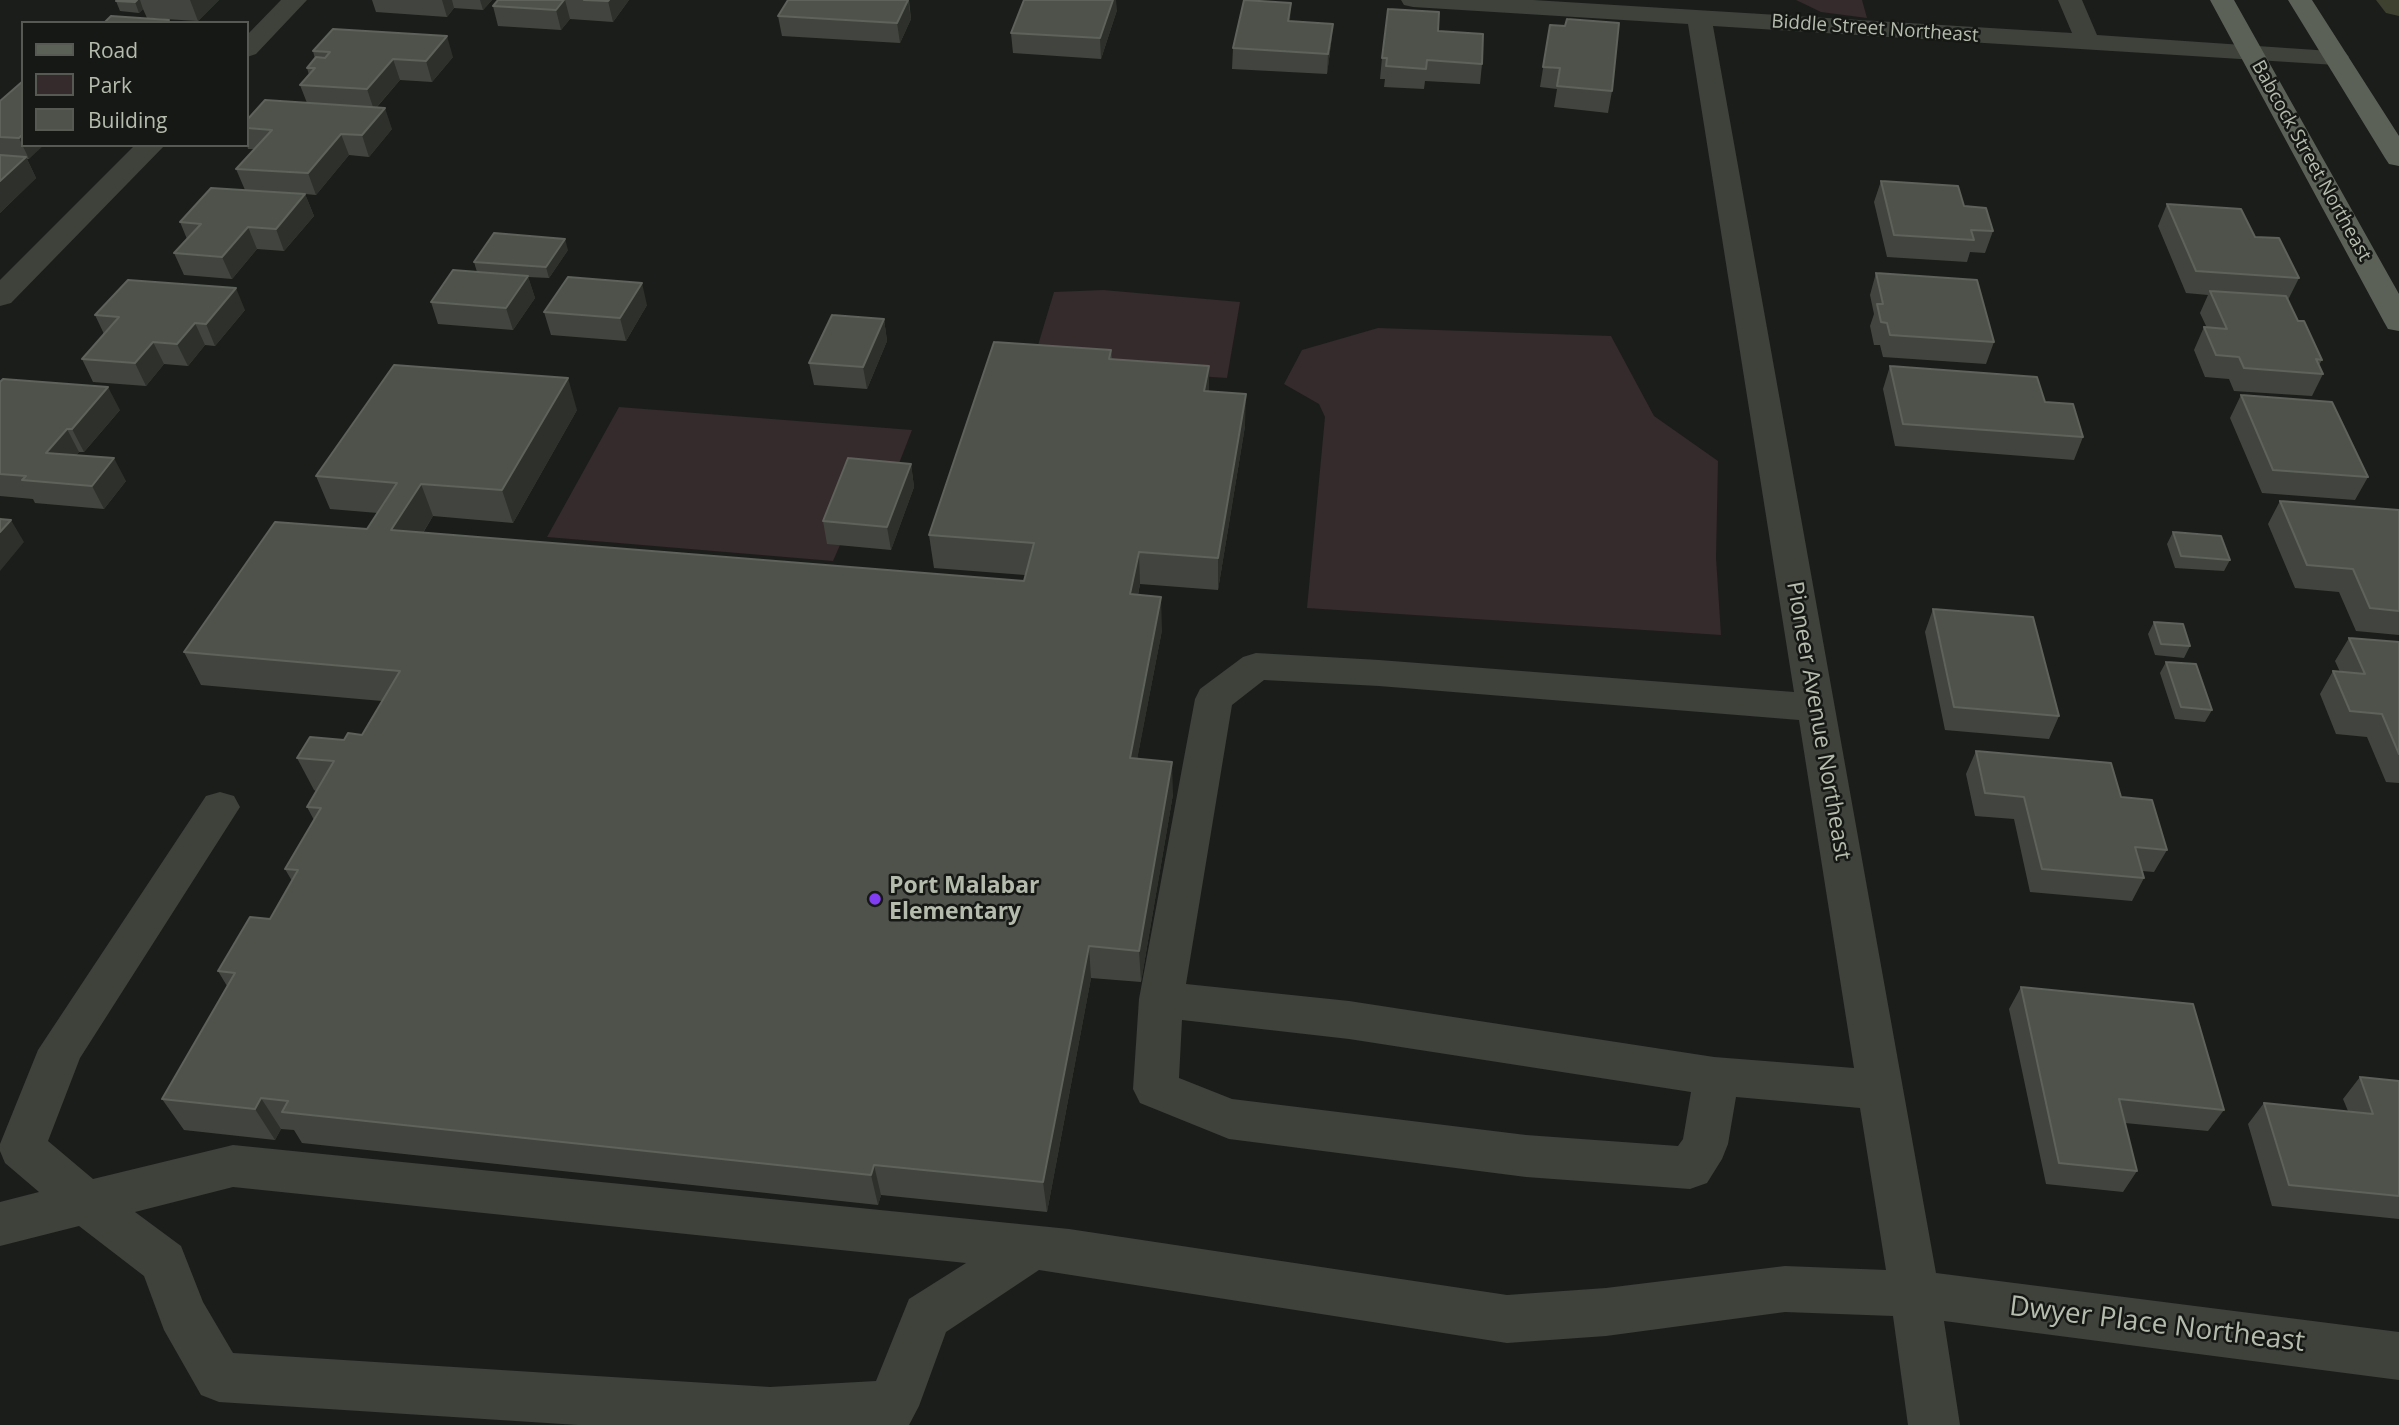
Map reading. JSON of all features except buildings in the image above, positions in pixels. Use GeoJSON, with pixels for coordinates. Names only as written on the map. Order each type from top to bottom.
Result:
{"type":"FeatureCollection","features":[{"type":"Feature","properties":{"kind":"main road","name":"Babcock Street Northeast"},"geometry":{"type":"LineString","coordinates":[[2222,0],[2399,322]]}},
{"type":"Feature","properties":{"kind":"main road"},"geometry":{"type":"LineString","coordinates":[[2300,0],[2399,158]]}},
{"type":"Feature","properties":{"kind":"street"},"geometry":{"type":"LineString","coordinates":[[248,48],[295,0]]}},
{"type":"Feature","properties":{"kind":"street","name":"Biddle Street Northeast"},"geometry":{"type":"LineString","coordinates":[[1413,0],[2336,57]]}},
{"type":"Feature","properties":{"kind":"street"},"geometry":{"type":"LineString","coordinates":[[2070,0],[2088,42]]}},
{"type":"Feature","properties":{"kind":"street","name":"Pioneer Avenue Northeast"},"geometry":{"type":"LineString","coordinates":[[1699,18],[1881,1090],[1934,1425]]}},
{"type":"Feature","properties":{"kind":"street"},"geometry":{"type":"LineString","coordinates":[[0,297],[149,147]]}},
{"type":"Feature","properties":{"kind":"street"},"geometry":{"type":"LineString","coordinates":[[1714,1076],[1716,1081],[1705,1144],[1690,1168],[1526,1156],[1229,1119],[1156,1089],[1161,999],[1214,699],[1256,666],[1379,673],[1816,708]]}},
{"type":"Feature","properties":{"kind":"street"},"geometry":{"type":"LineString","coordinates":[[220,807],[61,1050],[22,1148],[86,1203],[164,1262],[182,1313],[219,1377],[770,1412],[893,1406],[927,1316],[1032,1248]]}},
{"type":"Feature","properties":{"kind":"street"},"geometry":{"type":"LineString","coordinates":[[1161,999],[1349,1020],[1714,1076],[1881,1090]]}},
{"type":"Feature","properties":{"kind":"street","name":"Dwyer Place Northeast"},"geometry":{"type":"LineString","coordinates":[[0,1224],[233,1167],[1069,1251],[1507,1319],[1606,1312],[1786,1289],[1915,1294],[2399,1356]]}},
{"type":"Feature","properties":{"kind":"green space"},"geometry":{"type":"Polygon","coordinates":[[[1796,0],[1862,0],[1867,18],[1821,12],[1796,0]]]}},
{"type":"Feature","properties":{"kind":"green space"},"geometry":{"type":"Polygon","coordinates":[[[1103,290],[1240,302],[1227,378],[1032,365],[1054,292],[1103,290]]]}},
{"type":"Feature","properties":{"kind":"green space"},"geometry":{"type":"Polygon","coordinates":[[[1378,328],[1611,336],[1654,416],[1718,461],[1716,558],[1721,635],[1307,608],[1325,417],[1319,404],[1284,384],[1302,350],[1378,328]]]}},
{"type":"Feature","properties":{"kind":"green space"},"geometry":{"type":"Polygon","coordinates":[[[619,407],[912,430],[891,484],[840,545],[833,561],[547,537],[619,407]]]}},
{"type":"Feature","properties":{"kind":"waterway"},"geometry":{"type":"LineString","coordinates":[[2395,0],[2399,5]]}},
{"type":"Feature","properties":{"kind":"place","name":"Port Malabar Elementary"},"geometry":{"type":"Point","coordinates":[875,899]}}]}
